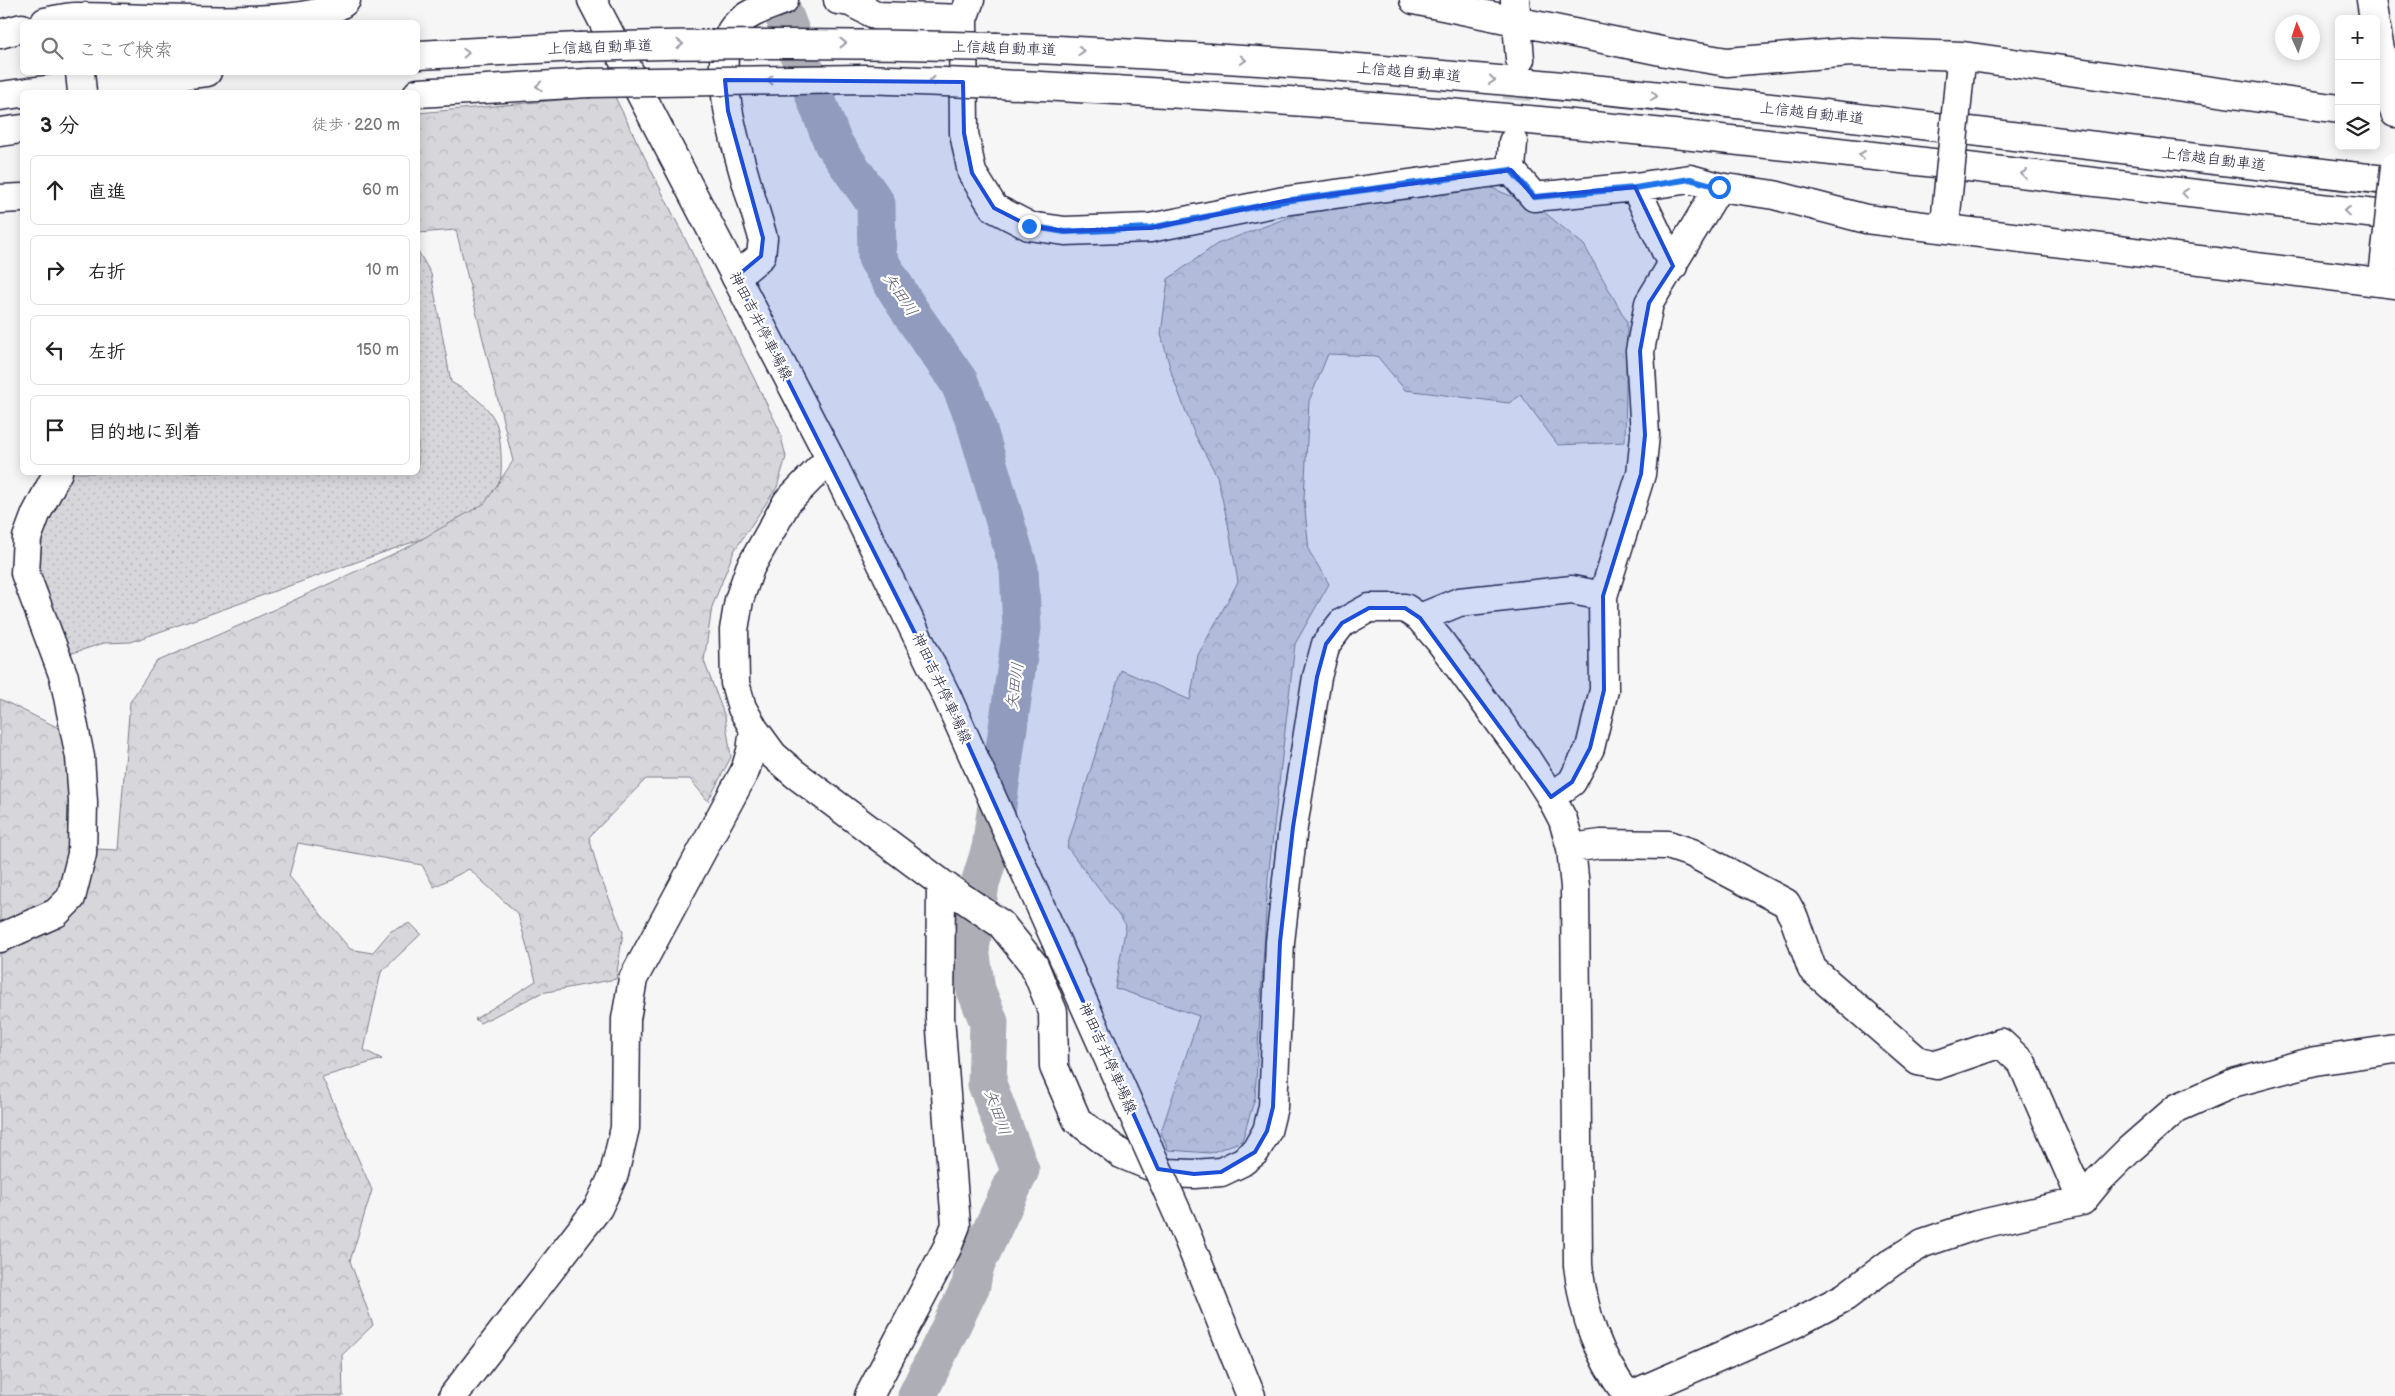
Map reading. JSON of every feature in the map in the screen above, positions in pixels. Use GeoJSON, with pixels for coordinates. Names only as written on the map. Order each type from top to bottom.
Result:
{"type":"FeatureCollection","features":[{"type":"Feature","properties":{"kind":"main road"},"geometry":{"type":"LineString","coordinates":[[240,20],[282,19],[317,13],[346,0]]}},
{"type":"Feature","properties":{"kind":"main road","name":"神田吉井停車場線"},"geometry":{"type":"LineString","coordinates":[[592,0],[830,458],[947,697],[1181,1220],[1251,1396]]}},
{"type":"Feature","properties":{"kind":"main road"},"geometry":{"type":"LineString","coordinates":[[736,277],[761,256],[763,238],[728,111],[725,49],[733,28],[746,16],[784,0]]}},
{"type":"Feature","properties":{"kind":"main road"},"geometry":{"type":"LineString","coordinates":[[838,0],[850,2],[878,16],[966,9],[964,133],[972,173],[994,208],[1029,226],[1065,232],[1150,228],[1284,201],[1511,170]]}},
{"type":"Feature","properties":{"kind":"main road"},"geometry":{"type":"LineString","coordinates":[[1414,0],[1517,11],[1727,62],[1851,52],[2335,109]]}},
{"type":"Feature","properties":{"kind":"main road"},"geometry":{"type":"LineString","coordinates":[[2371,0],[2373,15]]}},
{"type":"Feature","properties":{"kind":"main road"},"geometry":{"type":"LineString","coordinates":[[1517,11],[1520,59]]}},
{"type":"Feature","properties":{"kind":"main road"},"geometry":{"type":"LineString","coordinates":[[0,34],[20,29]]}},
{"type":"Feature","properties":{"kind":"main road","name":"上信越自動車道"},"geometry":{"type":"LineString","coordinates":[[420,55],[738,43],[866,43],[997,47],[1268,62],[1542,84],[1776,108],[2395,180]]}},
{"type":"Feature","properties":{"kind":"main road"},"geometry":{"type":"LineString","coordinates":[[2380,49],[2389,97],[2395,115],[2380,114]]}},
{"type":"Feature","properties":{"kind":"main road"},"geometry":{"type":"LineString","coordinates":[[1945,222],[1962,64]]}},
{"type":"Feature","properties":{"kind":"main road"},"geometry":{"type":"LineString","coordinates":[[80,75],[82,90]]}},
{"type":"Feature","properties":{"kind":"main road"},"geometry":{"type":"LineString","coordinates":[[47,90],[180,75]]}},
{"type":"Feature","properties":{"kind":"main road"},"geometry":{"type":"LineString","coordinates":[[420,93],[588,83],[864,79],[1263,98],[1542,121],[1785,146],[2395,216]]}},
{"type":"Feature","properties":{"kind":"main road"},"geometry":{"type":"LineString","coordinates":[[0,96],[20,93]]}},
{"type":"Feature","properties":{"kind":"main road"},"geometry":{"type":"LineString","coordinates":[[0,132],[20,129]]}},
{"type":"Feature","properties":{"kind":"main road"},"geometry":{"type":"LineString","coordinates":[[1513,142],[1511,170],[1534,197],[1635,188],[1690,179],[1719,187],[1774,195],[1866,219],[1945,222],[2388,279],[2395,167]]}},
{"type":"Feature","properties":{"kind":"main road"},"geometry":{"type":"LineString","coordinates":[[1551,797],[1572,782],[1590,748],[1604,690],[1603,596],[1641,474],[1644,435],[1640,351],[1649,303],[1719,187]]}},
{"type":"Feature","properties":{"kind":"main road"},"geometry":{"type":"LineString","coordinates":[[1635,188],[1673,266]]}},
{"type":"Feature","properties":{"kind":"main road"},"geometry":{"type":"LineString","coordinates":[[0,199],[20,198]]}},
{"type":"Feature","properties":{"kind":"main road"},"geometry":{"type":"LineString","coordinates":[[830,458],[787,502],[750,568],[739,600],[734,630],[735,683],[742,708],[754,729],[773,755],[795,774],[1000,924],[1034,965],[1050,1004],[1053,1012],[1054,1067],[1077,1120],[1121,1154],[1167,1173],[1221,1172],[1242,1162],[1255,1152],[1267,1131],[1273,1107],[1280,942],[1293,827],[1317,677],[1326,644],[1342,622],[1369,608],[1405,608],[1420,618],[1450,656],[1551,797],[1563,820],[1571,848],[1575,887],[1578,1265],[1582,1300],[1601,1356],[1629,1396],[1794,1324],[1845,1297],[1892,1262],[1923,1243],[1977,1225],[2082,1201],[2100,1179],[2130,1149],[2177,1108],[2236,1082],[2315,1061],[2395,1049]]}},
{"type":"Feature","properties":{"kind":"main road"},"geometry":{"type":"LineString","coordinates":[[0,938],[56,913],[71,898],[82,854],[83,802],[80,757],[64,677],[25,573],[27,538],[36,514],[56,475]]}},
{"type":"Feature","properties":{"kind":"main road"},"geometry":{"type":"LineString","coordinates":[[1420,618],[1460,602],[1572,590],[1603,596]]}},
{"type":"Feature","properties":{"kind":"main road"},"geometry":{"type":"LineString","coordinates":[[453,1396],[598,1208],[614,1174],[625,1128],[626,1020],[632,979],[744,771],[751,751],[754,729]]}},
{"type":"Feature","properties":{"kind":"main road"},"geometry":{"type":"LineString","coordinates":[[1571,848],[1601,844],[1668,845],[1692,853],[1786,903],[1794,918],[1812,969],[1918,1061],[1937,1066],[2001,1042],[2022,1063],[2082,1201]]}},
{"type":"Feature","properties":{"kind":"main road"},"geometry":{"type":"LineString","coordinates":[[869,1396],[948,1248],[956,1225],[940,1017],[951,889]]}},
{"type":"Feature","properties":{"kind":"highlighted area"},"geometry":{"type":"Polygon","coordinates":[[[725,80],[963,82],[964,133],[972,173],[994,208],[1029,226],[1065,231],[1150,228],[1284,201],[1511,170],[1534,197],[1635,187],[1673,266],[1649,303],[1640,351],[1645,435],[1641,474],[1603,596],[1604,690],[1590,748],[1572,782],[1551,797],[1420,618],[1405,608],[1369,608],[1342,623],[1326,644],[1317,677],[1293,827],[1280,942],[1273,1107],[1267,1131],[1255,1152],[1221,1172],[1194,1174],[1158,1169],[947,697],[736,277],[761,256],[763,238],[728,111],[725,80]]]}},
{"type":"Feature","properties":{"kind":"green space"},"geometry":{"type":"Polygon","coordinates":[[[614,95],[779,429],[786,457],[777,487],[734,551],[712,607],[704,661],[725,717],[731,757],[708,801],[690,779],[646,779],[589,837],[599,874],[623,932],[616,979],[541,993],[480,1023],[475,1019],[536,981],[518,914],[469,869],[434,887],[422,865],[298,843],[289,876],[350,949],[372,953],[391,931],[410,923],[421,934],[381,972],[364,1050],[382,1059],[322,1077],[372,1190],[350,1261],[373,1325],[342,1355],[343,1396],[0,1396],[0,699],[67,732],[76,848],[118,850],[130,702],[156,662],[408,547],[485,503],[513,461],[456,230],[420,233],[420,113],[614,95]]]}},
{"type":"Feature","properties":{"kind":"green space"},"geometry":{"type":"Polygon","coordinates":[[[1489,187],[1538,207],[1584,245],[1627,322],[1625,442],[1558,445],[1521,395],[1509,403],[1405,390],[1377,356],[1328,354],[1309,401],[1304,499],[1309,551],[1329,584],[1295,644],[1268,878],[1255,1098],[1242,1141],[1210,1153],[1168,1150],[1161,1132],[1199,1016],[1115,988],[1126,925],[1067,847],[1121,670],[1190,700],[1198,655],[1238,582],[1217,476],[1194,433],[1172,375],[1161,334],[1168,279],[1217,244],[1306,211],[1489,187]]]}},
{"type":"Feature","properties":{"kind":"green space"},"geometry":{"type":"Polygon","coordinates":[[[420,255],[431,274],[451,382],[483,404],[492,416],[498,430],[501,452],[499,487],[493,502],[481,512],[458,526],[131,642],[104,643],[63,656],[31,572],[32,539],[63,475],[420,475],[420,255]]]}},
{"type":"Feature","properties":{"kind":"waterway","name":"矢田川"},"geometry":{"type":"LineString","coordinates":[[778,0],[833,143],[876,204],[877,258],[911,313],[959,382],[975,420],[1019,569],[1022,628],[991,848],[980,884],[970,949],[976,990],[989,1022],[987,1084],[1020,1170],[974,1268],[971,1285],[917,1396]]}},
{"type":"Feature","properties":{"kind":"tunnel"},"geometry":{"type":"LineString","coordinates":[[1513,142],[1520,59]]}},
{"type":"Feature","properties":{"kind":"route"},"geometry":{"type":"LineString","coordinates":[[1029,226],[1065,232],[1150,228],[1284,201],[1511,170],[1534,197],[1635,188],[1690,179],[1719,187]]}}]}
